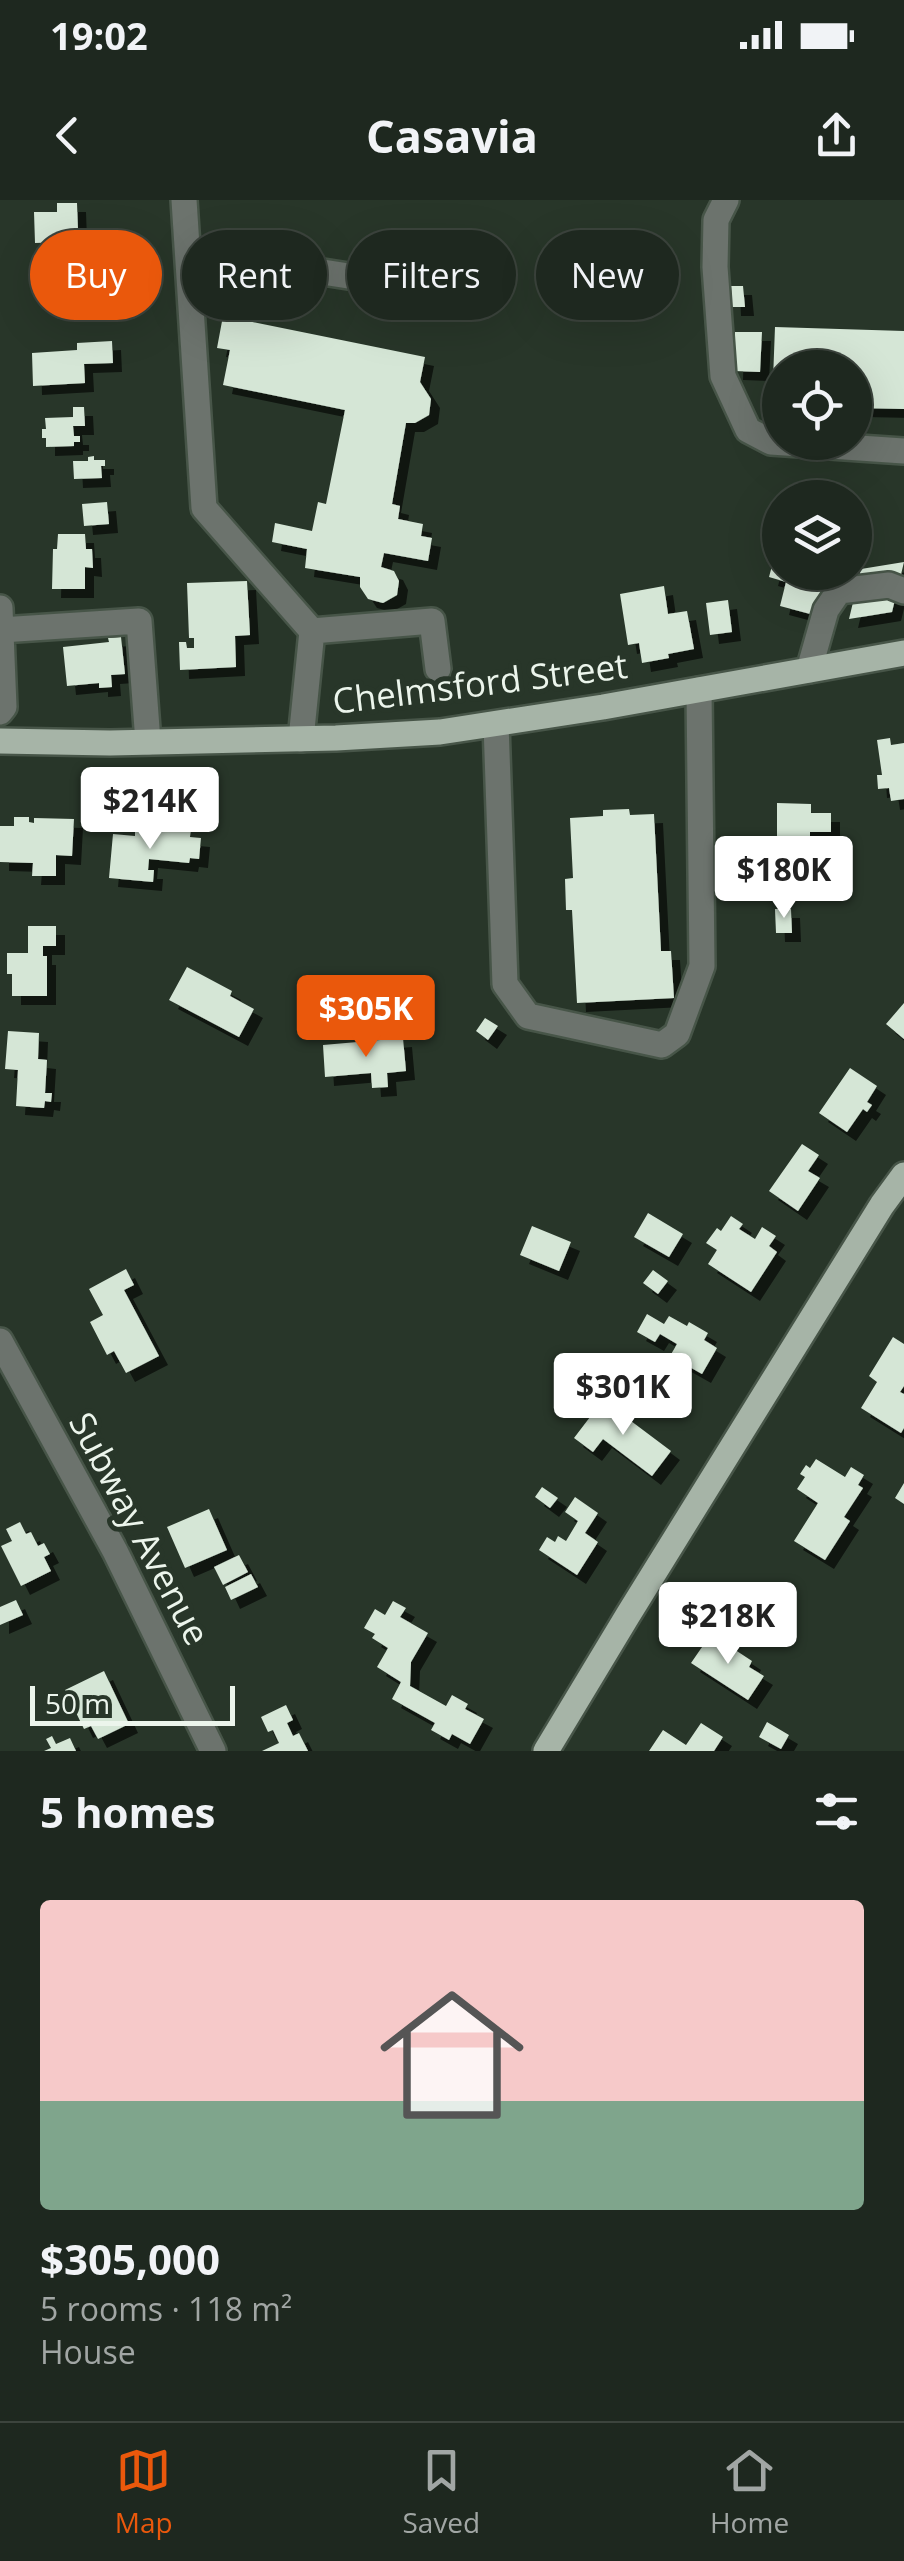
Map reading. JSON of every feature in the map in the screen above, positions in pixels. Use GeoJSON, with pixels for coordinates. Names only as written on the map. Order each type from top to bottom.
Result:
{"type":"FeatureCollection","features":[{"type":"Feature","properties":{"kind":"main road","name":"Chelmsford Street"},"geometry":{"type":"LineString","coordinates":[[0,741],[148,742],[440,732],[904,654]]}},
{"type":"Feature","properties":{"kind":"main road"},"geometry":{"type":"LineString","coordinates":[[546,1751],[904,1175]]}},
{"type":"Feature","properties":{"kind":"street"},"geometry":{"type":"LineString","coordinates":[[184,200],[186,230]]}},
{"type":"Feature","properties":{"kind":"street"},"geometry":{"type":"LineString","coordinates":[[726,200],[716,220],[722,376],[748,430],[771,442],[904,451]]}},
{"type":"Feature","properties":{"kind":"street"},"geometry":{"type":"LineString","coordinates":[[192,320],[204,508],[312,631],[301,738]]}},
{"type":"Feature","properties":{"kind":"street"},"geometry":{"type":"LineString","coordinates":[[810,670],[826,610],[839,590],[889,585],[904,591]]}},
{"type":"Feature","properties":{"kind":"street"},"geometry":{"type":"LineString","coordinates":[[0,608],[4,707],[0,712]]}},
{"type":"Feature","properties":{"kind":"street"},"geometry":{"type":"LineString","coordinates":[[1,630],[139,621],[148,742]]}},
{"type":"Feature","properties":{"kind":"street"},"geometry":{"type":"LineString","coordinates":[[312,631],[432,621],[438,669]]}},
{"type":"Feature","properties":{"kind":"street"},"geometry":{"type":"LineString","coordinates":[[496,724],[506,984],[528,1016],[662,1045],[677,1034],[702,966],[699,690]]}},
{"type":"Feature","properties":{"kind":"street","name":"Subway Avenue"},"geometry":{"type":"LineString","coordinates":[[0,1341],[115,1551],[213,1751]]}},
{"type":"Feature","properties":{"kind":"building"},"geometry":{"type":"Polygon","coordinates":[[[57,203],[77,203],[78,230],[35,230],[34,212],[57,212],[57,203]]]}},
{"type":"Feature","properties":{"kind":"building"},"geometry":{"type":"Polygon","coordinates":[[[731,286],[743,286],[745,307],[732,307],[731,286]]]}},
{"type":"Feature","properties":{"kind":"building"},"geometry":{"type":"Polygon","coordinates":[[[222,320],[243,320],[425,357],[420,382],[431,399],[429,415],[406,423],[392,504],[400,506],[398,519],[423,524],[421,536],[432,538],[428,561],[384,553],[381,567],[394,571],[399,581],[397,595],[383,603],[368,599],[360,587],[360,577],[305,568],[307,549],[272,542],[275,523],[312,531],[318,502],[326,504],[345,410],[223,385],[230,350],[217,348],[222,320]]]}},
{"type":"Feature","properties":{"kind":"building"},"geometry":{"type":"Polygon","coordinates":[[[775,327],[904,331],[904,409],[872,408],[872,350],[774,350],[775,327]]]}},
{"type":"Feature","properties":{"kind":"building"},"geometry":{"type":"Polygon","coordinates":[[[735,332],[762,332],[760,372],[734,371],[735,332]]]}},
{"type":"Feature","properties":{"kind":"building"},"geometry":{"type":"Polygon","coordinates":[[[112,341],[113,363],[84,364],[85,383],[33,386],[32,353],[77,350],[77,343],[112,341]]]}},
{"type":"Feature","properties":{"kind":"building"},"geometry":{"type":"Polygon","coordinates":[[[73,407],[84,407],[85,426],[73,426],[74,436],[80,436],[80,442],[74,442],[74,446],[46,447],[46,438],[42,438],[45,418],[73,417],[73,407]]]}},
{"type":"Feature","properties":{"kind":"building"},"geometry":{"type":"Polygon","coordinates":[[[94,456],[94,460],[105,460],[102,478],[74,479],[73,461],[88,461],[88,457],[94,456]]]}},
{"type":"Feature","properties":{"kind":"building"},"geometry":{"type":"Polygon","coordinates":[[[107,502],[109,524],[84,526],[82,504],[107,502]]]}},
{"type":"Feature","properties":{"kind":"building"},"geometry":{"type":"Polygon","coordinates":[[[58,534],[85,534],[86,549],[92,549],[93,568],[85,567],[85,589],[52,589],[53,549],[57,549],[58,534]]]}},
{"type":"Feature","properties":{"kind":"building"},"geometry":{"type":"Polygon","coordinates":[[[904,562],[892,612],[849,619],[856,590],[872,590],[872,567],[904,562]]]}},
{"type":"Feature","properties":{"kind":"building"},"geometry":{"type":"Polygon","coordinates":[[[247,581],[250,635],[235,636],[236,667],[180,670],[179,642],[194,648],[194,638],[189,638],[187,583],[247,581]]]}},
{"type":"Feature","properties":{"kind":"building"},"geometry":{"type":"Polygon","coordinates":[[[664,586],[668,614],[687,611],[694,649],[642,663],[639,643],[628,645],[620,594],[664,586]]]}},
{"type":"Feature","properties":{"kind":"building"},"geometry":{"type":"Polygon","coordinates":[[[784,590],[821,590],[814,615],[780,606],[784,590]]]}},
{"type":"Feature","properties":{"kind":"building"},"geometry":{"type":"Polygon","coordinates":[[[728,600],[732,632],[710,635],[706,603],[728,600]]]}},
{"type":"Feature","properties":{"kind":"building"},"geometry":{"type":"Polygon","coordinates":[[[121,637],[125,674],[111,675],[112,687],[99,688],[99,683],[67,686],[63,647],[121,637]]]}},
{"type":"Feature","properties":{"kind":"building"},"geometry":{"type":"Polygon","coordinates":[[[890,738],[891,745],[904,743],[904,799],[891,801],[889,788],[878,789],[877,775],[882,775],[877,740],[890,738]]]}},
{"type":"Feature","properties":{"kind":"building"},"geometry":{"type":"Polygon","coordinates":[[[777,803],[811,804],[811,813],[831,813],[831,832],[810,832],[810,850],[777,850],[777,803]]]}},
{"type":"Feature","properties":{"kind":"building"},"geometry":{"type":"Polygon","coordinates":[[[629,809],[630,815],[654,814],[661,951],[671,951],[674,998],[577,1003],[572,910],[566,910],[565,879],[573,878],[570,818],[629,809]]]}},
{"type":"Feature","properties":{"kind":"building"},"geometry":{"type":"Polygon","coordinates":[[[14,817],[29,817],[29,822],[34,823],[34,818],[74,819],[72,856],[56,855],[56,876],[32,876],[33,863],[0,862],[0,826],[14,826],[14,817]]]}},
{"type":"Feature","properties":{"kind":"building"},"geometry":{"type":"Polygon","coordinates":[[[148,826],[191,830],[190,837],[201,838],[199,859],[190,858],[189,863],[149,859],[148,870],[154,870],[153,882],[109,878],[113,834],[135,836],[135,830],[147,832],[148,826]]]}},
{"type":"Feature","properties":{"kind":"building"},"geometry":{"type":"Polygon","coordinates":[[[775,909],[791,909],[792,933],[776,933],[775,909]]]}},
{"type":"Feature","properties":{"kind":"building"},"geometry":{"type":"Polygon","coordinates":[[[28,926],[56,926],[56,946],[43,946],[43,956],[47,956],[47,996],[12,996],[7,953],[28,953],[28,926]]]}},
{"type":"Feature","properties":{"kind":"building"},"geometry":{"type":"Polygon","coordinates":[[[187,967],[232,991],[230,996],[254,1009],[239,1037],[169,1000],[187,967]]]}},
{"type":"Feature","properties":{"kind":"building"},"geometry":{"type":"Polygon","coordinates":[[[904,1003],[904,1039],[886,1024],[904,1003]]]}},
{"type":"Feature","properties":{"kind":"building"},"geometry":{"type":"Polygon","coordinates":[[[485,1018],[498,1026],[488,1040],[476,1031],[485,1018]]]}},
{"type":"Feature","properties":{"kind":"building"},"geometry":{"type":"Polygon","coordinates":[[[8,1031],[39,1033],[38,1059],[47,1060],[45,1093],[52,1093],[51,1102],[45,1101],[44,1108],[16,1106],[18,1070],[5,1069],[8,1031]]]}},
{"type":"Feature","properties":{"kind":"building"},"geometry":{"type":"Polygon","coordinates":[[[403,1038],[406,1071],[387,1073],[388,1087],[372,1088],[371,1073],[325,1077],[323,1045],[403,1038]]]}},
{"type":"Feature","properties":{"kind":"building"},"geometry":{"type":"Polygon","coordinates":[[[850,1068],[877,1086],[867,1102],[872,1105],[867,1112],[863,1109],[847,1132],[819,1113],[850,1068]]]}},
{"type":"Feature","properties":{"kind":"building"},"geometry":{"type":"Polygon","coordinates":[[[802,1144],[819,1155],[808,1171],[820,1178],[798,1211],[769,1191],[802,1144]]]}},
{"type":"Feature","properties":{"kind":"building"},"geometry":{"type":"Polygon","coordinates":[[[648,1213],[683,1234],[669,1257],[634,1237],[648,1213]]]}},
{"type":"Feature","properties":{"kind":"building"},"geometry":{"type":"Polygon","coordinates":[[[731,1216],[743,1224],[739,1229],[755,1239],[762,1227],[776,1236],[769,1246],[777,1252],[751,1292],[708,1264],[717,1250],[706,1243],[731,1216]]]}},
{"type":"Feature","properties":{"kind":"building"},"geometry":{"type":"Polygon","coordinates":[[[532,1226],[571,1242],[559,1271],[520,1255],[532,1226]]]}},
{"type":"Feature","properties":{"kind":"building"},"geometry":{"type":"Polygon","coordinates":[[[126,1269],[134,1285],[124,1290],[159,1356],[126,1373],[114,1351],[107,1355],[90,1322],[103,1315],[89,1289],[126,1269]]]}},
{"type":"Feature","properties":{"kind":"building"},"geometry":{"type":"Polygon","coordinates":[[[653,1270],[668,1281],[658,1294],[643,1283],[653,1270]]]}},
{"type":"Feature","properties":{"kind":"building"},"geometry":{"type":"Polygon","coordinates":[[[647,1314],[664,1324],[669,1316],[687,1326],[689,1322],[708,1333],[704,1340],[717,1348],[702,1374],[670,1356],[677,1344],[660,1334],[655,1342],[637,1332],[647,1314]]]}},
{"type":"Feature","properties":{"kind":"building"},"geometry":{"type":"Polygon","coordinates":[[[893,1337],[904,1344],[901,1433],[861,1408],[877,1382],[869,1376],[893,1337]]]}},
{"type":"Feature","properties":{"kind":"building"},"geometry":{"type":"Polygon","coordinates":[[[603,1400],[671,1451],[652,1476],[603,1439],[593,1452],[574,1438],[603,1400]]]}},
{"type":"Feature","properties":{"kind":"building"},"geometry":{"type":"Polygon","coordinates":[[[816,1459],[845,1477],[851,1467],[864,1475],[858,1485],[863,1488],[844,1517],[850,1521],[825,1560],[794,1541],[818,1503],[797,1489],[805,1477],[800,1474],[816,1459]]]}},
{"type":"Feature","properties":{"kind":"building"},"geometry":{"type":"Polygon","coordinates":[[[904,1483],[904,1504],[895,1498],[904,1483]]]}},
{"type":"Feature","properties":{"kind":"building"},"geometry":{"type":"Polygon","coordinates":[[[542,1487],[558,1498],[550,1508],[535,1497],[542,1487]]]}},
{"type":"Feature","properties":{"kind":"building"},"geometry":{"type":"Polygon","coordinates":[[[575,1497],[598,1513],[585,1533],[598,1542],[577,1575],[539,1550],[547,1537],[555,1542],[558,1536],[566,1541],[578,1521],[565,1512],[575,1497]]]}},
{"type":"Feature","properties":{"kind":"building"},"geometry":{"type":"Polygon","coordinates":[[[209,1509],[227,1550],[185,1568],[167,1527],[209,1509]]]}},
{"type":"Feature","properties":{"kind":"building"},"geometry":{"type":"Polygon","coordinates":[[[20,1522],[38,1546],[44,1543],[50,1554],[44,1557],[51,1571],[21,1586],[1,1546],[12,1541],[6,1529],[20,1522]]]}},
{"type":"Feature","properties":{"kind":"building"},"geometry":{"type":"Polygon","coordinates":[[[239,1555],[248,1572],[223,1585],[214,1567],[239,1555]]]}},
{"type":"Feature","properties":{"kind":"building"},"geometry":{"type":"Polygon","coordinates":[[[251,1574],[258,1587],[231,1600],[225,1587],[251,1574]]]}},
{"type":"Feature","properties":{"kind":"building"},"geometry":{"type":"Polygon","coordinates":[[[16,1600],[23,1615],[0,1625],[0,1607],[16,1600]]]}},
{"type":"Feature","properties":{"kind":"building"},"geometry":{"type":"Polygon","coordinates":[[[393,1601],[406,1608],[400,1617],[428,1633],[411,1662],[410,1686],[446,1706],[452,1695],[468,1704],[465,1709],[484,1719],[470,1744],[452,1734],[449,1740],[431,1730],[435,1723],[392,1699],[401,1682],[377,1667],[388,1648],[364,1628],[375,1609],[385,1615],[393,1601]]]}},
{"type":"Feature","properties":{"kind":"building"},"geometry":{"type":"Polygon","coordinates":[[[711,1634],[752,1661],[749,1667],[764,1676],[748,1700],[691,1663],[711,1634]]]}},
{"type":"Feature","properties":{"kind":"building"},"geometry":{"type":"Polygon","coordinates":[[[104,1671],[129,1724],[98,1739],[91,1726],[84,1729],[65,1690],[104,1671]]]}},
{"type":"Feature","properties":{"kind":"building"},"geometry":{"type":"Polygon","coordinates":[[[286,1705],[293,1720],[287,1723],[293,1736],[299,1733],[308,1751],[262,1751],[279,1743],[261,1717],[286,1705]]]}},
{"type":"Feature","properties":{"kind":"building"},"geometry":{"type":"Polygon","coordinates":[[[767,1722],[789,1735],[781,1749],[759,1737],[767,1722]]]}},
{"type":"Feature","properties":{"kind":"building"},"geometry":{"type":"Polygon","coordinates":[[[701,1723],[723,1737],[714,1751],[649,1751],[663,1730],[686,1745],[701,1723]]]}},
{"type":"Feature","properties":{"kind":"building"},"geometry":{"type":"Polygon","coordinates":[[[52,1736],[56,1744],[70,1738],[76,1751],[44,1751],[51,1748],[46,1739],[52,1736]]]}}]}
